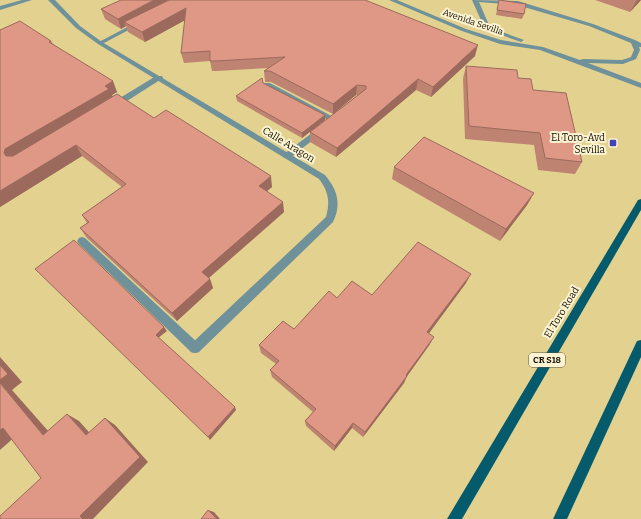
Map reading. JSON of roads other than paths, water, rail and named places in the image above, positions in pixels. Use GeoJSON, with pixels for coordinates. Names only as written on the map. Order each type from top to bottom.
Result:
{"type":"FeatureCollection","features":[{"type":"Feature","properties":{"kind":"main road","name":"El Toro Road"},"geometry":{"type":"LineString","coordinates":[[454,519],[641,202]]}},
{"type":"Feature","properties":{"kind":"main road"},"geometry":{"type":"LineString","coordinates":[[560,519],[641,344]]}},
{"type":"Feature","properties":{"kind":"street"},"geometry":{"type":"LineString","coordinates":[[0,8],[29,0]]}},
{"type":"Feature","properties":{"kind":"street","name":"Calle Aragon"},"geometry":{"type":"LineString","coordinates":[[51,0],[78,27],[100,43],[322,177],[332,188],[335,204],[330,219],[195,348],[82,241]]}},
{"type":"Feature","properties":{"kind":"street","name":"Avenida Sevilla"},"geometry":{"type":"LineString","coordinates":[[392,0],[447,24],[500,42],[541,48],[641,86]]}},
{"type":"Feature","properties":{"kind":"street"},"geometry":{"type":"LineString","coordinates":[[541,48],[492,30],[486,26],[477,0],[518,3],[591,25],[641,45]]}},
{"type":"Feature","properties":{"kind":"street"},"geometry":{"type":"LineString","coordinates":[[100,43],[142,22]]}},
{"type":"Feature","properties":{"kind":"street"},"geometry":{"type":"LineString","coordinates":[[574,60],[623,62],[634,58],[637,50],[632,41]]}},
{"type":"Feature","properties":{"kind":"street"},"geometry":{"type":"LineString","coordinates":[[105,110],[159,78]]}},
{"type":"Feature","properties":{"kind":"street"},"geometry":{"type":"LineString","coordinates":[[267,85],[336,117],[287,156]]}},
{"type":"Feature","properties":{"kind":"place","name":"El Toro-Avd Sevilla"},"geometry":{"type":"Point","coordinates":[613,143]}}]}
